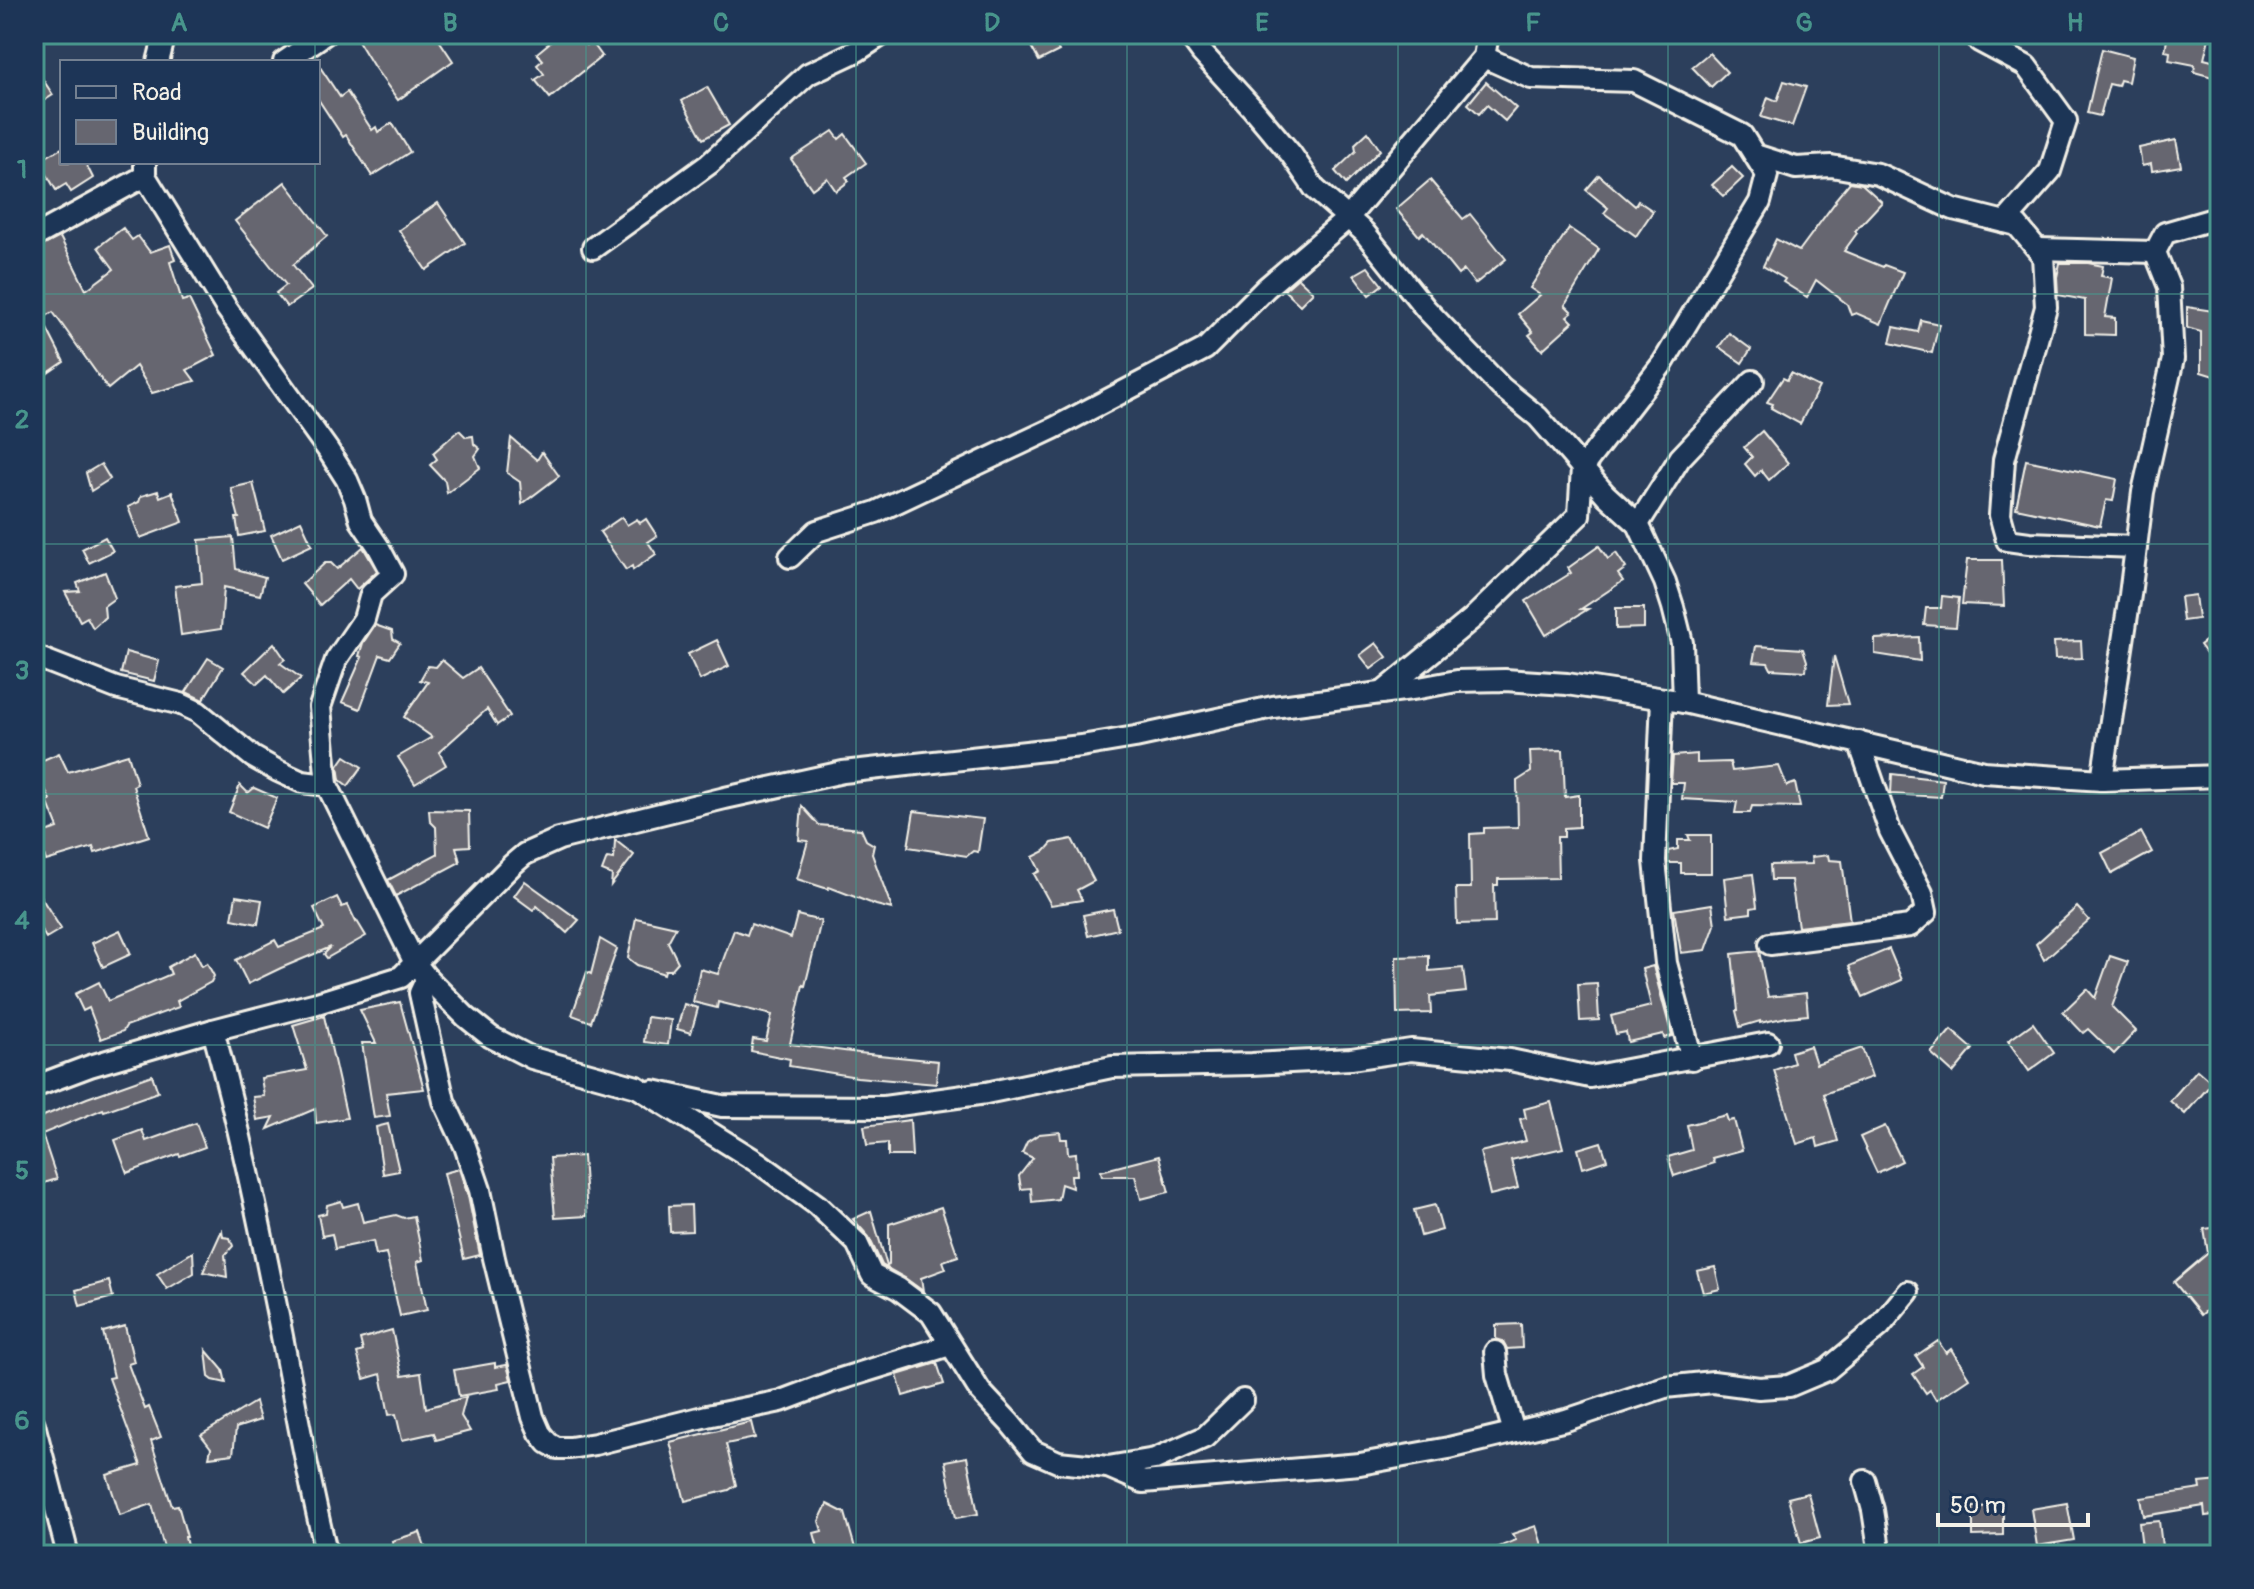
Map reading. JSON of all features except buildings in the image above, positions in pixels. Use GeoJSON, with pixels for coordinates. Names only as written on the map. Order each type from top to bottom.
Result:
{"type":"FeatureCollection","features":[{"type":"Feature","properties":{"kind":"street"},"geometry":{"type":"LineString","coordinates":[[158,60],[165,34]]}},
{"type":"Feature","properties":{"kind":"street"},"geometry":{"type":"LineString","coordinates":[[287,60],[325,34]]}},
{"type":"Feature","properties":{"kind":"street"},"geometry":{"type":"LineString","coordinates":[[593,248],[709,164],[808,74],[857,51],[883,34]]}},
{"type":"Feature","properties":{"kind":"street"},"geometry":{"type":"LineString","coordinates":[[1188,34],[1291,154],[1315,189],[1364,232],[1443,328],[1501,387],[1538,417],[1606,495],[1638,524],[1673,607],[1682,643],[1684,702]]}},
{"type":"Feature","properties":{"kind":"street"},"geometry":{"type":"LineString","coordinates":[[790,557],[817,531],[876,512],[1054,428],[1205,349],[1266,288],[1348,218],[1484,57],[1488,34]]}},
{"type":"Feature","properties":{"kind":"street"},"geometry":{"type":"LineString","coordinates":[[1976,34],[1979,41],[2026,66],[2066,121],[2050,171],[2005,222]]}},
{"type":"Feature","properties":{"kind":"street"},"geometry":{"type":"LineString","coordinates":[[1382,693],[1473,618],[1579,515],[1582,468],[1663,363],[1760,202],[1767,175],[1742,135],[1634,81],[1531,78],[1484,57]]}},
{"type":"Feature","properties":{"kind":"street"},"geometry":{"type":"LineString","coordinates":[[1755,155],[1796,168],[1831,166],[1878,174],[1953,209],[2017,225],[2043,256],[2046,307],[2004,460],[2000,515],[2007,540],[2136,547]]}},
{"type":"Feature","properties":{"kind":"street"},"geometry":{"type":"LineString","coordinates":[[34,237],[145,169],[227,309],[347,480],[361,521],[393,574],[371,594],[364,619],[336,660],[320,707],[327,785],[421,971],[466,1017],[491,1037],[532,1058],[722,1106],[884,1107],[986,1093],[1112,1067],[1337,1059],[1411,1050],[1510,1060],[1590,1077],[1768,1043]]}},
{"type":"Feature","properties":{"kind":"street"},"geometry":{"type":"LineString","coordinates":[[2102,780],[2143,492],[2173,359],[2169,287],[2155,252],[2165,233],[2220,217]]}},
{"type":"Feature","properties":{"kind":"street"},"geometry":{"type":"LineString","coordinates":[[2038,249],[2155,252]]}},
{"type":"Feature","properties":{"kind":"street"},"geometry":{"type":"LineString","coordinates":[[1638,524],[1680,458],[1753,381]]}},
{"type":"Feature","properties":{"kind":"street"},"geometry":{"type":"LineString","coordinates":[[34,656],[116,688],[181,704],[205,718],[253,757],[278,771],[302,782],[327,785]]}},
{"type":"Feature","properties":{"kind":"street"},"geometry":{"type":"LineString","coordinates":[[34,1087],[90,1066],[421,971],[512,865],[525,854],[559,839],[843,772],[1081,746],[1273,707],[1457,681],[1567,684],[1684,702],[1984,772],[2102,780],[2220,776]]}},
{"type":"Feature","properties":{"kind":"street"},"geometry":{"type":"LineString","coordinates":[[1662,699],[1655,861],[1666,963],[1692,1059]]}},
{"type":"Feature","properties":{"kind":"street"},"geometry":{"type":"LineString","coordinates":[[1770,944],[1910,926],[1926,912],[1922,893],[1890,831],[1859,742]]}},
{"type":"Feature","properties":{"kind":"street"},"geometry":{"type":"LineString","coordinates":[[421,971],[420,993],[444,1101],[465,1146],[480,1190],[533,1417],[548,1443],[557,1448],[595,1444],[781,1401],[950,1345]]}},
{"type":"Feature","properties":{"kind":"street"},"geometry":{"type":"LineString","coordinates":[[213,1030],[275,1298],[327,1555]]}},
{"type":"Feature","properties":{"kind":"street"},"geometry":{"type":"LineString","coordinates":[[637,1087],[759,1163],[817,1205],[857,1243],[872,1275],[899,1289],[931,1313],[980,1391],[1033,1451],[1058,1462],[1108,1467],[1155,1459],[1205,1437],[1243,1400]]}},
{"type":"Feature","properties":{"kind":"street"},"geometry":{"type":"LineString","coordinates":[[1108,1467],[1143,1482],[1360,1464],[1449,1448],[1566,1420],[1665,1387],[1713,1382],[1759,1388],[1789,1386],[1827,1370],[1880,1326],[1908,1292]]}},
{"type":"Feature","properties":{"kind":"street"},"geometry":{"type":"LineString","coordinates":[[1495,1352],[1497,1375],[1514,1432]]}},
{"type":"Feature","properties":{"kind":"street"},"geometry":{"type":"LineString","coordinates":[[34,1424],[68,1555]]}},
{"type":"Feature","properties":{"kind":"street"},"geometry":{"type":"LineString","coordinates":[[1865,1481],[1880,1555]]}}]}
